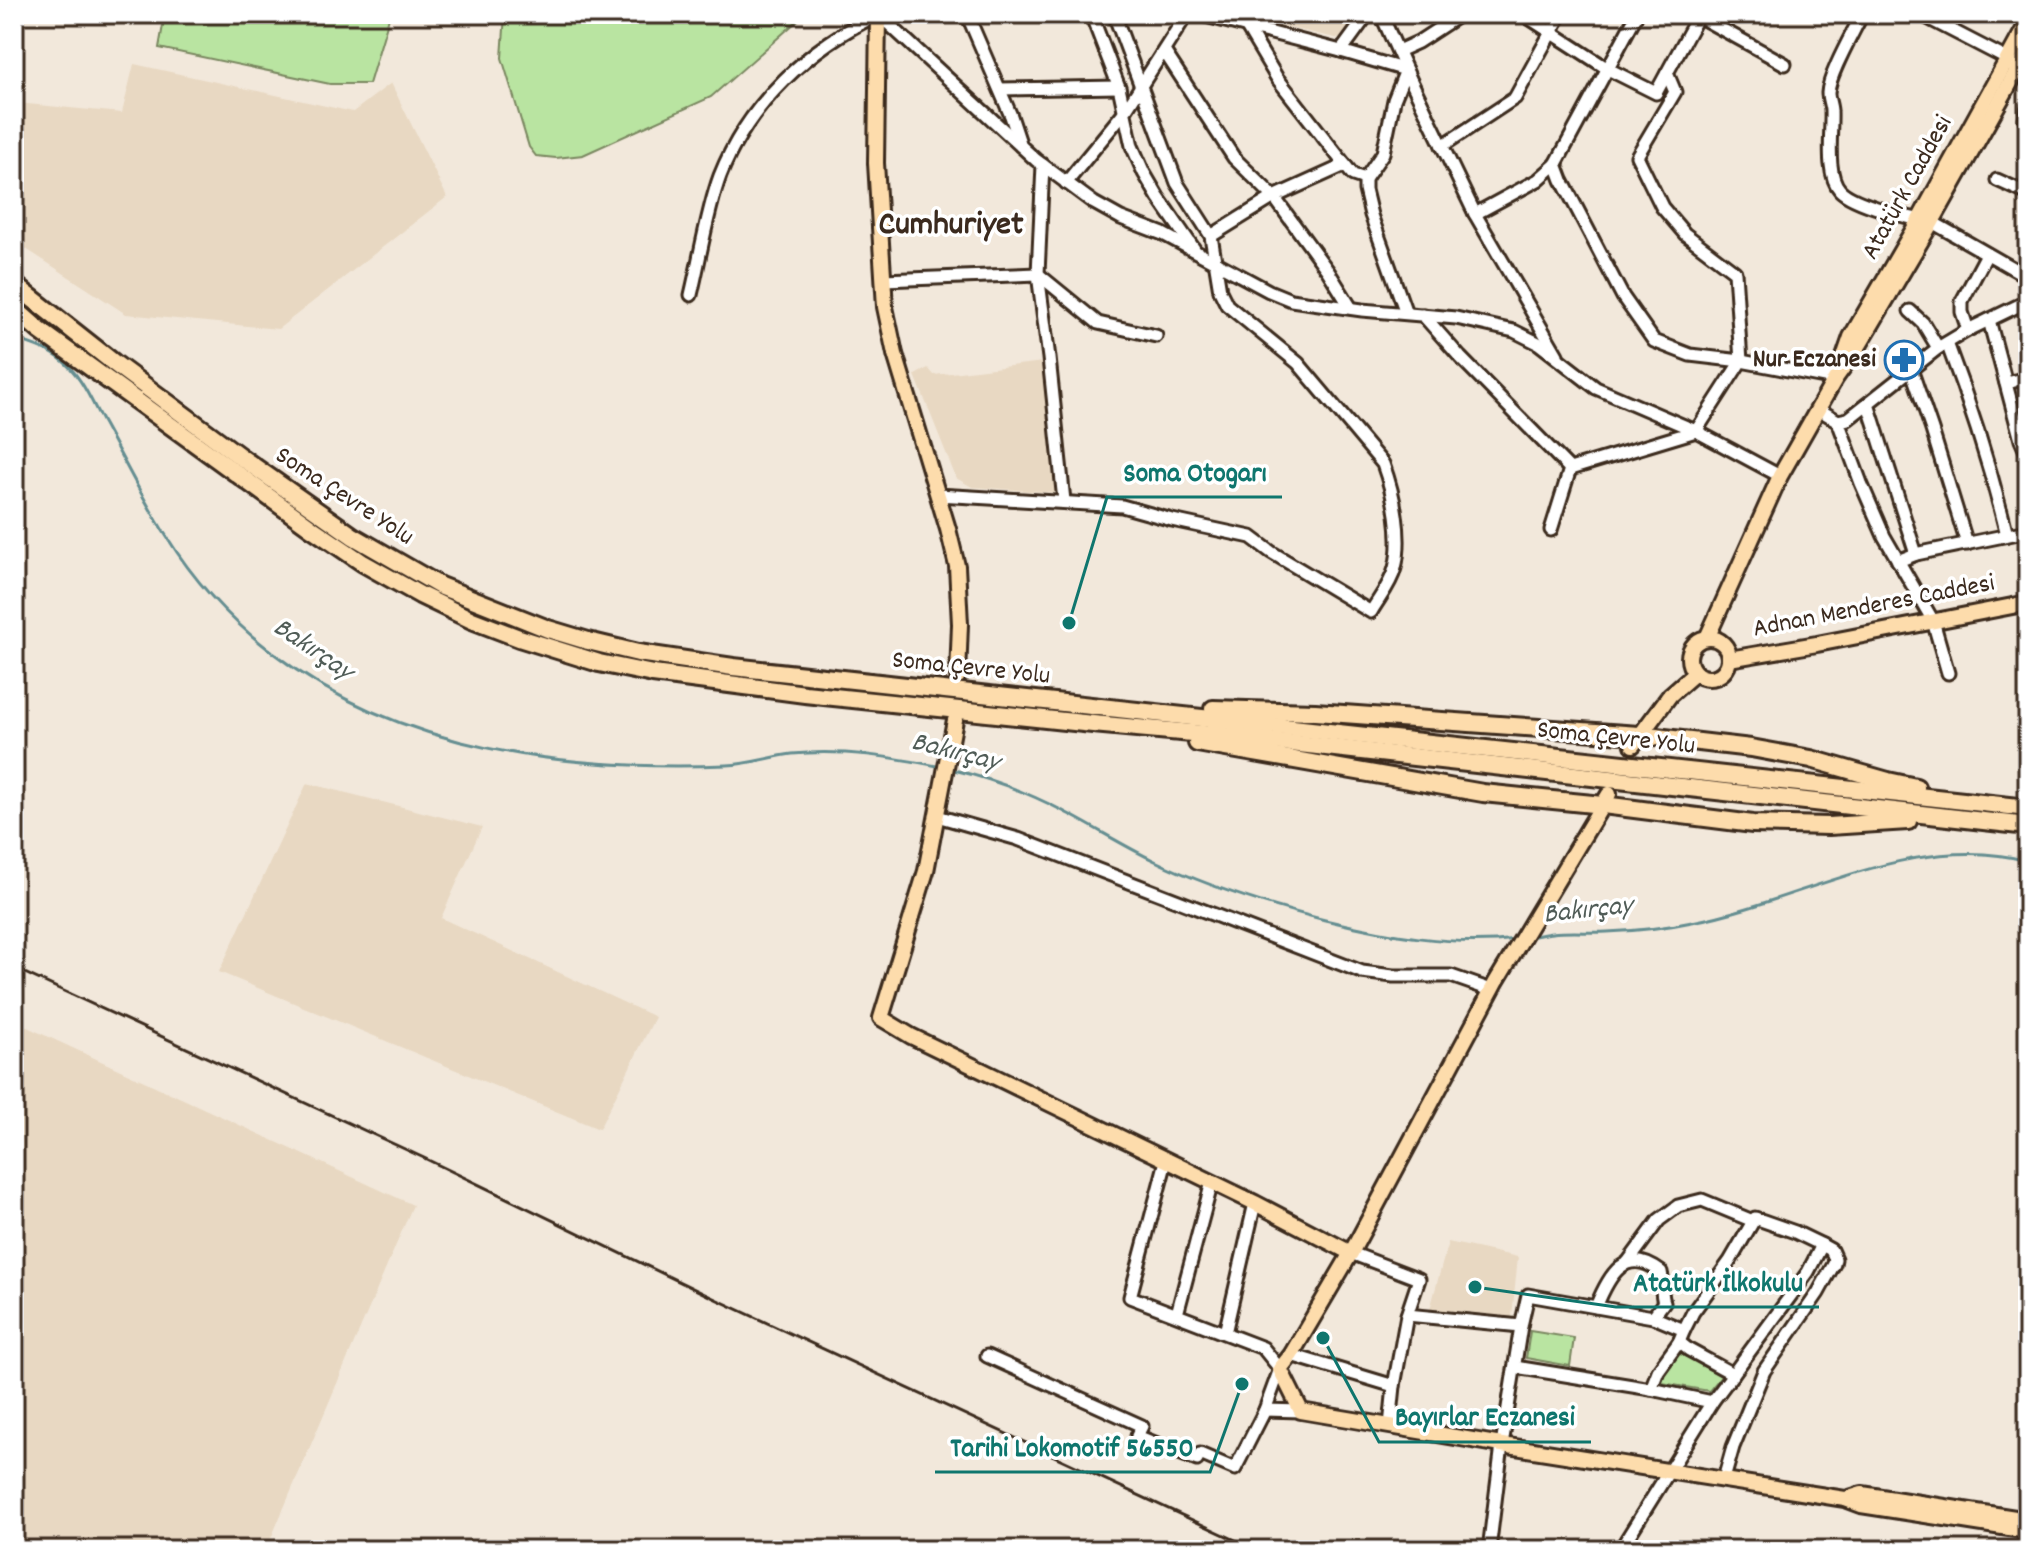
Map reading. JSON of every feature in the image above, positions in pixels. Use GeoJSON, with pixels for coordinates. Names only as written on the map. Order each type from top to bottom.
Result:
{"type":"FeatureCollection","features":[{"type":"Feature","properties":{"kind":"highway","name":"Soma Çevre Yolu"},"geometry":{"type":"LineString","coordinates":[[14,284],[114,363],[353,536],[440,586],[548,629],[613,647],[683,660],[2028,808]]}},
{"type":"Feature","properties":{"kind":"highway","name":"Soma Çevre Yolu"},"geometry":{"type":"LineString","coordinates":[[14,308],[39,330],[363,563],[472,620],[599,663],[653,674],[805,694],[1236,737],[2028,826]]}},
{"type":"Feature","properties":{"kind":"highway"},"geometry":{"type":"LineString","coordinates":[[1093,706],[1315,712],[1751,748],[1811,759],[1888,781],[2007,806]]}},
{"type":"Feature","properties":{"kind":"highway"},"geometry":{"type":"LineString","coordinates":[[1093,724],[1483,793],[1606,800],[1753,824],[1829,826],[1974,820]]}},
{"type":"Feature","properties":{"kind":"main road"},"geometry":{"type":"LineString","coordinates":[[879,14],[876,163],[885,307],[895,354],[948,529],[958,576],[958,676]]}},
{"type":"Feature","properties":{"kind":"main road","name":"Atatürk Caddesi"},"geometry":{"type":"LineString","coordinates":[[1707,638],[1780,476],[1835,379],[1851,337],[2017,69],[2028,22]]}},
{"type":"Feature","properties":{"kind":"main road"},"geometry":{"type":"LineString","coordinates":[[2017,69],[2028,51]]}},
{"type":"Feature","properties":{"kind":"main road","name":"Adnan Menderes Caddesi"},"geometry":{"type":"LineString","coordinates":[[1729,659],[2028,603]]}},
{"type":"Feature","properties":{"kind":"main road"},"geometry":{"type":"LineString","coordinates":[[1707,638],[1725,646],[1729,659],[1720,675],[1707,678],[1695,673],[1689,664],[1689,652],[1696,642],[1707,638]]}},
{"type":"Feature","properties":{"kind":"main road"},"geometry":{"type":"LineString","coordinates":[[1636,740],[1670,695],[1695,673]]}},
{"type":"Feature","properties":{"kind":"main road"},"geometry":{"type":"LineString","coordinates":[[954,726],[926,871],[881,1018],[911,1036],[1351,1253]]}},
{"type":"Feature","properties":{"kind":"main road"},"geometry":{"type":"LineString","coordinates":[[1606,800],[1494,986],[1351,1253],[1280,1369],[1301,1411],[2028,1531]]}},
{"type":"Feature","properties":{"kind":"main road"},"geometry":{"type":"LineString","coordinates":[[1845,1499],[1862,1494],[2028,1520]]}},
{"type":"Feature","properties":{"kind":"street"},"geometry":{"type":"LineString","coordinates":[[691,295],[720,177],[739,137],[763,103],[805,60],[848,30],[879,14],[1021,147],[1094,203],[1121,218],[1163,234],[1291,300],[1456,318],[1514,331],[1538,343],[1596,388],[1696,431],[1780,476]]}},
{"type":"Feature","properties":{"kind":"street"},"geometry":{"type":"LineString","coordinates":[[967,14],[1019,134],[1021,147]]}},
{"type":"Feature","properties":{"kind":"street"},"geometry":{"type":"LineString","coordinates":[[1091,14],[1119,87],[1132,146],[1158,197],[1196,251]]}},
{"type":"Feature","properties":{"kind":"street"},"geometry":{"type":"LineString","coordinates":[[938,495],[1122,506],[1251,537],[1371,612],[1395,568],[1398,534],[1390,484],[1383,464],[1298,363],[1227,305],[1220,291],[1211,236],[1177,183],[1114,14]]}},
{"type":"Feature","properties":{"kind":"street"},"geometry":{"type":"LineString","coordinates":[[1066,183],[1125,111],[1187,14]]}},
{"type":"Feature","properties":{"kind":"street"},"geometry":{"type":"LineString","coordinates":[[1198,14],[1406,70]]}},
{"type":"Feature","properties":{"kind":"street"},"geometry":{"type":"LineString","coordinates":[[1341,51],[1368,14]]}},
{"type":"Feature","properties":{"kind":"street"},"geometry":{"type":"LineString","coordinates":[[1381,14],[1475,214],[1559,359]]}},
{"type":"Feature","properties":{"kind":"street"},"geometry":{"type":"LineString","coordinates":[[1398,51],[1461,14]]}},
{"type":"Feature","properties":{"kind":"street"},"geometry":{"type":"LineString","coordinates":[[1523,14],[1608,69],[1656,93],[1698,15],[1785,64]]}},
{"type":"Feature","properties":{"kind":"street"},"geometry":{"type":"LineString","coordinates":[[1442,146],[1515,98],[1561,14]]}},
{"type":"Feature","properties":{"kind":"street"},"geometry":{"type":"LineString","coordinates":[[1475,214],[1538,180],[1556,164],[1637,14]]}},
{"type":"Feature","properties":{"kind":"street"},"geometry":{"type":"LineString","coordinates":[[1862,14],[1832,77],[1828,94],[1831,108],[1831,172],[1839,189],[1854,199],[1925,221],[2028,277]]}},
{"type":"Feature","properties":{"kind":"street"},"geometry":{"type":"LineString","coordinates":[[1920,14],[2017,69]]}},
{"type":"Feature","properties":{"kind":"street"},"geometry":{"type":"LineString","coordinates":[[1246,26],[1277,78],[1353,175],[1365,179]]}},
{"type":"Feature","properties":{"kind":"street"},"geometry":{"type":"LineString","coordinates":[[1164,51],[1234,158],[1274,197],[1351,308]]}},
{"type":"Feature","properties":{"kind":"street"},"geometry":{"type":"LineString","coordinates":[[1406,70],[1394,100],[1383,153],[1365,179],[1371,215],[1406,313]]}},
{"type":"Feature","properties":{"kind":"street"},"geometry":{"type":"LineString","coordinates":[[1570,469],[1696,431],[1741,361],[1735,272],[1685,234],[1669,216],[1637,156],[1675,92],[1667,73]]}},
{"type":"Feature","properties":{"kind":"street"},"geometry":{"type":"LineString","coordinates":[[1000,89],[1119,87]]}},
{"type":"Feature","properties":{"kind":"street"},"geometry":{"type":"LineString","coordinates":[[2028,105],[2025,120],[2028,121]]}},
{"type":"Feature","properties":{"kind":"street"},"geometry":{"type":"LineString","coordinates":[[1556,164],[1623,297],[1654,341],[1690,355],[1741,361],[1835,379]]}},
{"type":"Feature","properties":{"kind":"street"},"geometry":{"type":"LineString","coordinates":[[1043,165],[1038,274],[1064,501]]}},
{"type":"Feature","properties":{"kind":"street"},"geometry":{"type":"LineString","coordinates":[[1211,236],[1274,197],[1345,165]]}},
{"type":"Feature","properties":{"kind":"street"},"geometry":{"type":"LineString","coordinates":[[1997,180],[2028,194]]}},
{"type":"Feature","properties":{"kind":"street"},"geometry":{"type":"LineString","coordinates":[[1968,330],[1962,301],[1987,254]]}},
{"type":"Feature","properties":{"kind":"street"},"geometry":{"type":"LineString","coordinates":[[883,280],[1038,274],[1098,323],[1156,336]]}},
{"type":"Feature","properties":{"kind":"street"},"geometry":{"type":"LineString","coordinates":[[1838,421],[1848,419],[1942,346],[2028,301]]}},
{"type":"Feature","properties":{"kind":"street"},"geometry":{"type":"LineString","coordinates":[[1910,311],[1942,346],[1968,398],[2007,535]]}},
{"type":"Feature","properties":{"kind":"street"},"geometry":{"type":"LineString","coordinates":[[1423,315],[1570,469]]}},
{"type":"Feature","properties":{"kind":"street"},"geometry":{"type":"LineString","coordinates":[[1989,320],[2021,440],[2028,449]]}},
{"type":"Feature","properties":{"kind":"street"},"geometry":{"type":"LineString","coordinates":[[1911,369],[1967,544]]}},
{"type":"Feature","properties":{"kind":"street"},"geometry":{"type":"LineString","coordinates":[[2006,383],[2028,378]]}},
{"type":"Feature","properties":{"kind":"street"},"geometry":{"type":"LineString","coordinates":[[1868,404],[1916,554]]}},
{"type":"Feature","properties":{"kind":"street"},"geometry":{"type":"LineString","coordinates":[[1818,409],[1838,421],[1884,536],[1933,621],[1948,673]]}},
{"type":"Feature","properties":{"kind":"street"},"geometry":{"type":"LineString","coordinates":[[1551,530],[1570,469]]}},
{"type":"Feature","properties":{"kind":"street"},"geometry":{"type":"LineString","coordinates":[[1898,561],[1916,554],[2028,531]]}},
{"type":"Feature","properties":{"kind":"street"},"geometry":{"type":"LineString","coordinates":[[938,808],[1362,972],[1393,976],[1451,976],[1494,986]]}},
{"type":"Feature","properties":{"kind":"street"},"geometry":{"type":"LineString","coordinates":[[987,1356],[1142,1426],[1137,1436],[1197,1460],[1200,1454],[1235,1469],[1265,1410],[1280,1369],[1263,1348],[1130,1297],[1166,1161]]}},
{"type":"Feature","properties":{"kind":"street"},"geometry":{"type":"LineString","coordinates":[[1177,1314],[1212,1182]]}},
{"type":"Feature","properties":{"kind":"street"},"geometry":{"type":"LineString","coordinates":[[1596,1307],[1603,1290],[1659,1220],[1678,1206],[1702,1200],[1753,1221]]}},
{"type":"Feature","properties":{"kind":"street"},"geometry":{"type":"LineString","coordinates":[[1225,1333],[1255,1203]]}},
{"type":"Feature","properties":{"kind":"street"},"geometry":{"type":"LineString","coordinates":[[1651,1389],[1658,1371],[1679,1342],[1693,1312],[1730,1261],[1755,1218],[1795,1232],[1831,1250],[1834,1264],[1823,1286],[1764,1371],[1733,1447],[1724,1479]]}},
{"type":"Feature","properties":{"kind":"street"},"geometry":{"type":"LineString","coordinates":[[1620,1550],[1712,1402],[1808,1272],[1822,1245]]}},
{"type":"Feature","properties":{"kind":"street"},"geometry":{"type":"LineString","coordinates":[[1351,1253],[1419,1279],[1407,1315],[1390,1426]]}},
{"type":"Feature","properties":{"kind":"street"},"geometry":{"type":"LineString","coordinates":[[1628,1262],[1641,1260],[1661,1272],[1664,1302],[1653,1317]]}},
{"type":"Feature","properties":{"kind":"street"},"geometry":{"type":"LineString","coordinates":[[1489,1550],[1502,1445],[1528,1295],[1653,1317],[1684,1330]]}},
{"type":"Feature","properties":{"kind":"street"},"geometry":{"type":"LineString","coordinates":[[1407,1315],[1521,1326]]}},
{"type":"Feature","properties":{"kind":"street"},"geometry":{"type":"LineString","coordinates":[[1679,1342],[1733,1374]]}},
{"type":"Feature","properties":{"kind":"street"},"geometry":{"type":"LineString","coordinates":[[1291,1355],[1394,1386]]}},
{"type":"Feature","properties":{"kind":"street"},"geometry":{"type":"LineString","coordinates":[[1515,1367],[1712,1402]]}},
{"type":"Feature","properties":{"kind":"street"},"geometry":{"type":"LineString","coordinates":[[1265,1410],[1301,1411]]}},
{"type":"Feature","properties":{"kind":"shaded area"},"geometry":{"type":"Polygon","coordinates":[[[1225,14],[1360,14],[1345,40],[1225,14]]]}},
{"type":"Feature","properties":{"kind":"shaded area"},"geometry":{"type":"Polygon","coordinates":[[[134,64],[353,112],[391,83],[447,197],[278,329],[126,314],[14,241],[14,125],[17,103],[122,113],[134,64]]]}},
{"type":"Feature","properties":{"kind":"shaded area"},"geometry":{"type":"Polygon","coordinates":[[[1043,362],[1060,493],[972,487],[956,478],[915,375],[928,368],[934,375],[1043,362]]]}},
{"type":"Feature","properties":{"kind":"shaded area"},"geometry":{"type":"Polygon","coordinates":[[[307,783],[482,827],[441,918],[655,1017],[599,1129],[219,972],[307,783]]]}},
{"type":"Feature","properties":{"kind":"shaded area"},"geometry":{"type":"Polygon","coordinates":[[[14,1021],[413,1205],[266,1550],[14,1550],[14,1021]]]}},
{"type":"Feature","properties":{"kind":"shaded area"},"geometry":{"type":"Polygon","coordinates":[[[1448,1242],[1518,1257],[1511,1326],[1428,1317],[1448,1242]]]}},
{"type":"Feature","properties":{"kind":"green space"},"geometry":{"type":"Polygon","coordinates":[[[165,14],[390,14],[369,84],[330,84],[159,48],[165,14]]]}},
{"type":"Feature","properties":{"kind":"green space"},"geometry":{"type":"Polygon","coordinates":[[[505,14],[805,14],[711,97],[583,155],[556,158],[536,156],[529,147],[502,58],[505,14]]]}},
{"type":"Feature","properties":{"kind":"green space"},"geometry":{"type":"Polygon","coordinates":[[[1530,1331],[1574,1338],[1570,1366],[1526,1358],[1530,1331]]]}},
{"type":"Feature","properties":{"kind":"green space"},"geometry":{"type":"Polygon","coordinates":[[[1678,1353],[1724,1373],[1709,1391],[1662,1383],[1659,1376],[1678,1353]]]}},
{"type":"Feature","properties":{"kind":"waterway","name":"Bakırçay"},"geometry":{"type":"LineString","coordinates":[[14,338],[53,354],[66,363],[78,378],[167,537],[189,570],[228,614],[273,653],[323,686],[376,713],[432,734],[489,748],[608,764],[727,765],[792,754],[849,753],[942,767]]}},
{"type":"Feature","properties":{"kind":"waterway","name":"Bakırçay"},"geometry":{"type":"LineString","coordinates":[[950,769],[1022,792],[1174,870],[1281,908],[1396,935],[1468,942],[1517,939]]}},
{"type":"Feature","properties":{"kind":"waterway","name":"Bakırçay"},"geometry":{"type":"LineString","coordinates":[[1528,937],[1559,932],[1639,930],[1681,924],[1733,912],[1858,872],[1943,854],[1985,854],[2028,861]]}},
{"type":"Feature","properties":{"kind":"railway"},"geometry":{"type":"LineString","coordinates":[[14,968],[1257,1550]]}},
{"type":"Feature","properties":{"kind":"place","name":"Nur Eczanesi"},"geometry":{"type":"Point","coordinates":[1904,360]}},
{"type":"Feature","properties":{"kind":"place","name":"Soma Otogarı"},"geometry":{"type":"Point","coordinates":[1069,623]}},
{"type":"Feature","properties":{"kind":"place","name":"Atatürk İlkokulu"},"geometry":{"type":"Point","coordinates":[1475,1287]}},
{"type":"Feature","properties":{"kind":"place","name":"Bayırlar Eczanesi"},"geometry":{"type":"Point","coordinates":[1323,1338]}},
{"type":"Feature","properties":{"kind":"place","name":"Tarihi Lokomotif 56550"},"geometry":{"type":"Point","coordinates":[1242,1384]}},
{"type":"Feature","properties":{"kind":"district","name":"Cumhuriyet"},"geometry":{"type":"Point","coordinates":[951,226]}}]}
